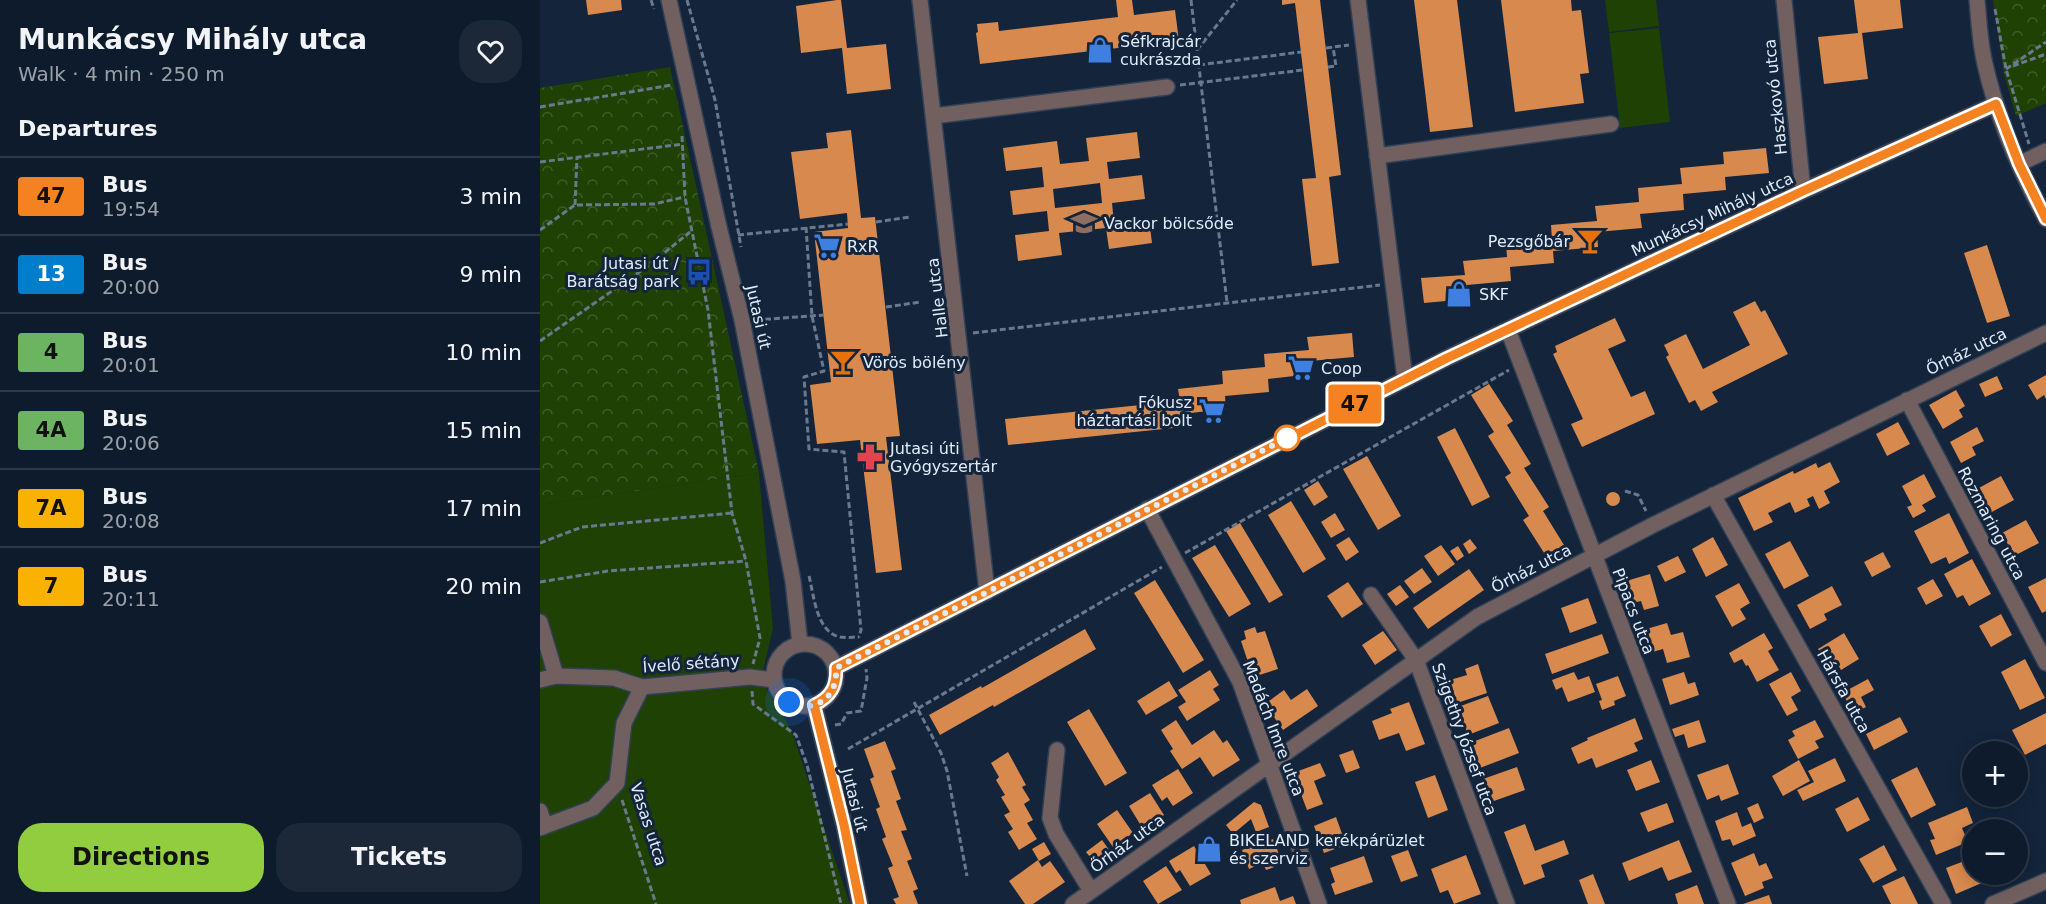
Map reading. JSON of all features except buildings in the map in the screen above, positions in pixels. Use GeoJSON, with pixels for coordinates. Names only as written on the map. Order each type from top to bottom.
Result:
{"type":"FeatureCollection","features":[{"type":"Feature","properties":{"kind":"street","name":"Jutasi út"},"geometry":{"type":"LineString","coordinates":[[669,0],[742,320],[794,580],[800,644]]}},
{"type":"Feature","properties":{"kind":"street","name":"Halle utca"},"geometry":{"type":"LineString","coordinates":[[920,0],[987,592]]}},
{"type":"Feature","properties":{"kind":"street"},"geometry":{"type":"LineString","coordinates":[[1358,0],[1405,379]]}},
{"type":"Feature","properties":{"kind":"street","name":"Haszkovó utca"},"geometry":{"type":"LineString","coordinates":[[1784,0],[1803,191]]}},
{"type":"Feature","properties":{"kind":"street"},"geometry":{"type":"LineString","coordinates":[[1977,0],[1985,63],[1996,104],[2025,161],[2046,219]]}},
{"type":"Feature","properties":{"kind":"street"},"geometry":{"type":"LineString","coordinates":[[933,116],[1167,87]]}},
{"type":"Feature","properties":{"kind":"street","name":"Munkácsy Mihály utca"},"geometry":{"type":"LineString","coordinates":[[836,668],[1405,379],[1803,191],[1996,104]]}},
{"type":"Feature","properties":{"kind":"street"},"geometry":{"type":"LineString","coordinates":[[1377,156],[1611,124]]}},
{"type":"Feature","properties":{"kind":"street"},"geometry":{"type":"LineString","coordinates":[[2025,161],[2046,151]]}},
{"type":"Feature","properties":{"kind":"street","name":"Pipacs utca"},"geometry":{"type":"LineString","coordinates":[[1508,330],[1728,904]]}},
{"type":"Feature","properties":{"kind":"street","name":"Őrház utca"},"geometry":{"type":"LineString","coordinates":[[1073,904],[1484,613],[1713,495],[1907,400],[2043,339]]}},
{"type":"Feature","properties":{"kind":"street","name":"Rozmaring utca"},"geometry":{"type":"LineString","coordinates":[[1907,400],[2046,663]]}},
{"type":"Feature","properties":{"kind":"street","name":"Hársfa utca"},"geometry":{"type":"LineString","coordinates":[[1713,495],[1943,904]]}},
{"type":"Feature","properties":{"kind":"street","name":"Madách Imre utca"},"geometry":{"type":"LineString","coordinates":[[1146,509],[1240,682],[1319,904]]}},
{"type":"Feature","properties":{"kind":"street","name":"Szigethy József utca"},"geometry":{"type":"LineString","coordinates":[[1371,595],[1416,660],[1507,904]]}},
{"type":"Feature","properties":{"kind":"street"},"geometry":{"type":"LineString","coordinates":[[540,622],[555,676]]}},
{"type":"Feature","properties":{"kind":"street"},"geometry":{"type":"LineString","coordinates":[[800,644],[818,646],[826,652],[836,668],[837,677],[830,695],[814,705],[797,706],[789,702],[777,689],[774,680],[774,668],[779,657],[788,648],[800,644]]}},
{"type":"Feature","properties":{"kind":"street","name":"Ívelő sétány"},"geometry":{"type":"LineString","coordinates":[[540,680],[555,676],[614,678],[642,687],[750,677],[774,680]]}},
{"type":"Feature","properties":{"kind":"street","name":"Vasas utca"},"geometry":{"type":"LineString","coordinates":[[616,783],[624,723],[642,687]]}},
{"type":"Feature","properties":{"kind":"street","name":"Jutasi út"},"geometry":{"type":"LineString","coordinates":[[814,705],[844,825],[860,904]]}},
{"type":"Feature","properties":{"kind":"street"},"geometry":{"type":"LineString","coordinates":[[1057,750],[1050,818],[1056,834],[1091,891]]}},
{"type":"Feature","properties":{"kind":"street"},"geometry":{"type":"LineString","coordinates":[[540,811],[543,827],[593,807],[616,783]]}},
{"type":"Feature","properties":{"kind":"street"},"geometry":{"type":"LineString","coordinates":[[1993,904],[2046,881]]}},
{"type":"Feature","properties":{"kind":"path"},"geometry":{"type":"LineString","coordinates":[[1191,0],[1227,302]]}},
{"type":"Feature","properties":{"kind":"path"},"geometry":{"type":"LineString","coordinates":[[1197,50],[1236,0]]}},
{"type":"Feature","properties":{"kind":"path"},"geometry":{"type":"LineString","coordinates":[[1994,3],[2006,69],[2028,138],[2025,161]]}},
{"type":"Feature","properties":{"kind":"path"},"geometry":{"type":"LineString","coordinates":[[2006,69],[2046,42]]}},
{"type":"Feature","properties":{"kind":"path"},"geometry":{"type":"LineString","coordinates":[[1326,48],[1363,44]]}},
{"type":"Feature","properties":{"kind":"path"},"geometry":{"type":"LineString","coordinates":[[1328,67],[1336,66],[1333,47]]}},
{"type":"Feature","properties":{"kind":"path"},"geometry":{"type":"LineString","coordinates":[[1199,65],[1301,52]]}},
{"type":"Feature","properties":{"kind":"path"},"geometry":{"type":"LineString","coordinates":[[2006,69],[2046,54]]}},
{"type":"Feature","properties":{"kind":"path"},"geometry":{"type":"LineString","coordinates":[[1167,87],[1303,70]]}},
{"type":"Feature","properties":{"kind":"path"},"geometry":{"type":"LineString","coordinates":[[540,107],[672,85]]}},
{"type":"Feature","properties":{"kind":"path"},"geometry":{"type":"LineString","coordinates":[[540,162],[683,144],[685,197],[690,232],[708,310],[732,513],[746,561],[760,638],[750,677],[753,704],[796,735],[807,765],[841,904]]}},
{"type":"Feature","properties":{"kind":"path"},"geometry":{"type":"LineString","coordinates":[[575,205],[577,157]]}},
{"type":"Feature","properties":{"kind":"path"},"geometry":{"type":"LineString","coordinates":[[540,230],[575,205],[654,204],[685,197]]}},
{"type":"Feature","properties":{"kind":"path"},"geometry":{"type":"LineString","coordinates":[[876,222],[910,217]]}},
{"type":"Feature","properties":{"kind":"path"},"geometry":{"type":"LineString","coordinates":[[722,236],[848,224]]}},
{"type":"Feature","properties":{"kind":"path"},"geometry":{"type":"LineString","coordinates":[[806,227],[812,316],[824,371],[804,377],[809,449],[844,452],[861,630],[859,637],[865,652],[867,678],[861,711],[847,713],[841,724],[819,728]]}},
{"type":"Feature","properties":{"kind":"path"},"geometry":{"type":"LineString","coordinates":[[540,341],[648,266],[690,232]]}},
{"type":"Feature","properties":{"kind":"path"},"geometry":{"type":"LineString","coordinates":[[959,334],[1393,283]]}},
{"type":"Feature","properties":{"kind":"path"},"geometry":{"type":"LineString","coordinates":[[886,307],[921,302]]}},
{"type":"Feature","properties":{"kind":"path"},"geometry":{"type":"LineString","coordinates":[[742,320],[824,315]]}},
{"type":"Feature","properties":{"kind":"path"},"geometry":{"type":"LineString","coordinates":[[1625,491],[1638,495],[1653,525]]}},
{"type":"Feature","properties":{"kind":"path"},"geometry":{"type":"LineString","coordinates":[[540,543],[582,527],[732,513]]}},
{"type":"Feature","properties":{"kind":"path"},"geometry":{"type":"LineString","coordinates":[[540,582],[608,571],[746,561]]}},
{"type":"Feature","properties":{"kind":"path"},"geometry":{"type":"LineString","coordinates":[[914,702],[947,771],[968,876]]}},
{"type":"Feature","properties":{"kind":"path","name":"Vasas utca"},"geometry":{"type":"LineString","coordinates":[[616,783],[656,904]]}},
{"type":"Feature","properties":{"kind":"green space"},"geometry":{"type":"Polygon","coordinates":[[[1605,0],[1656,0],[1659,26],[1609,32],[1605,0]]]}},
{"type":"Feature","properties":{"kind":"green space"},"geometry":{"type":"Polygon","coordinates":[[[1993,0],[2046,0],[2046,103],[2016,116],[2004,74],[1993,0]]]}},
{"type":"Feature","properties":{"kind":"green space"},"geometry":{"type":"Polygon","coordinates":[[[1659,28],[1670,122],[1620,128],[1609,33],[1659,28]]]}},
{"type":"Feature","properties":{"kind":"green space"},"geometry":{"type":"Polygon","coordinates":[[[670,67],[759,473],[540,505],[540,88],[670,67]]]}},
{"type":"Feature","properties":{"kind":"green space"},"geometry":{"type":"Polygon","coordinates":[[[759,473],[773,628],[761,680],[791,729],[850,904],[540,904],[540,505],[759,473]]]}},
{"type":"Feature","properties":{"kind":"bus line","name":"47"},"geometry":{"type":"LineString","coordinates":[[860,904],[844,825],[815,715],[814,705],[830,695],[835,686],[836,668],[1447,358],[1803,191],[1996,104],[2019,164],[2046,219]]}},
{"type":"Feature","properties":{"kind":"place","name":"Séfkrajcár cukrászda"},"geometry":{"type":"Point","coordinates":[1100,50]}},
{"type":"Feature","properties":{"kind":"place","name":"Vackor bölcsőde"},"geometry":{"type":"Point","coordinates":[1084,223]}},
{"type":"Feature","properties":{"kind":"place","name":"Pezsgőbár"},"geometry":{"type":"Point","coordinates":[1590,241]}},
{"type":"Feature","properties":{"kind":"place","name":"RxR"},"geometry":{"type":"Point","coordinates":[827,246]}},
{"type":"Feature","properties":{"kind":"place","name":"Jutasi út / Barátság park"},"geometry":{"type":"Point","coordinates":[699,272]}},
{"type":"Feature","properties":{"kind":"place","name":"SKF"},"geometry":{"type":"Point","coordinates":[1459,294]}},
{"type":"Feature","properties":{"kind":"place","name":"Vörös bölény"},"geometry":{"type":"Point","coordinates":[843,362]}},
{"type":"Feature","properties":{"kind":"place","name":"Coop"},"geometry":{"type":"Point","coordinates":[1301,368]}},
{"type":"Feature","properties":{"kind":"place","name":"Fókusz háztartási bolt"},"geometry":{"type":"Point","coordinates":[1212,411]}},
{"type":"Feature","properties":{"kind":"place","name":"Jutasi úti Gyógyszertár"},"geometry":{"type":"Point","coordinates":[870,457]}},
{"type":"Feature","properties":{"kind":"place","name":"BIKELAND kerékpárüzlet és szerviz"},"geometry":{"type":"Point","coordinates":[1209,849]}},
{"type":"Feature","properties":{"kind":"route"},"geometry":{"type":"LineString","coordinates":[[789,702],[797,706],[807,706],[823,701],[835,686],[836,668],[1287,438]]}}]}
